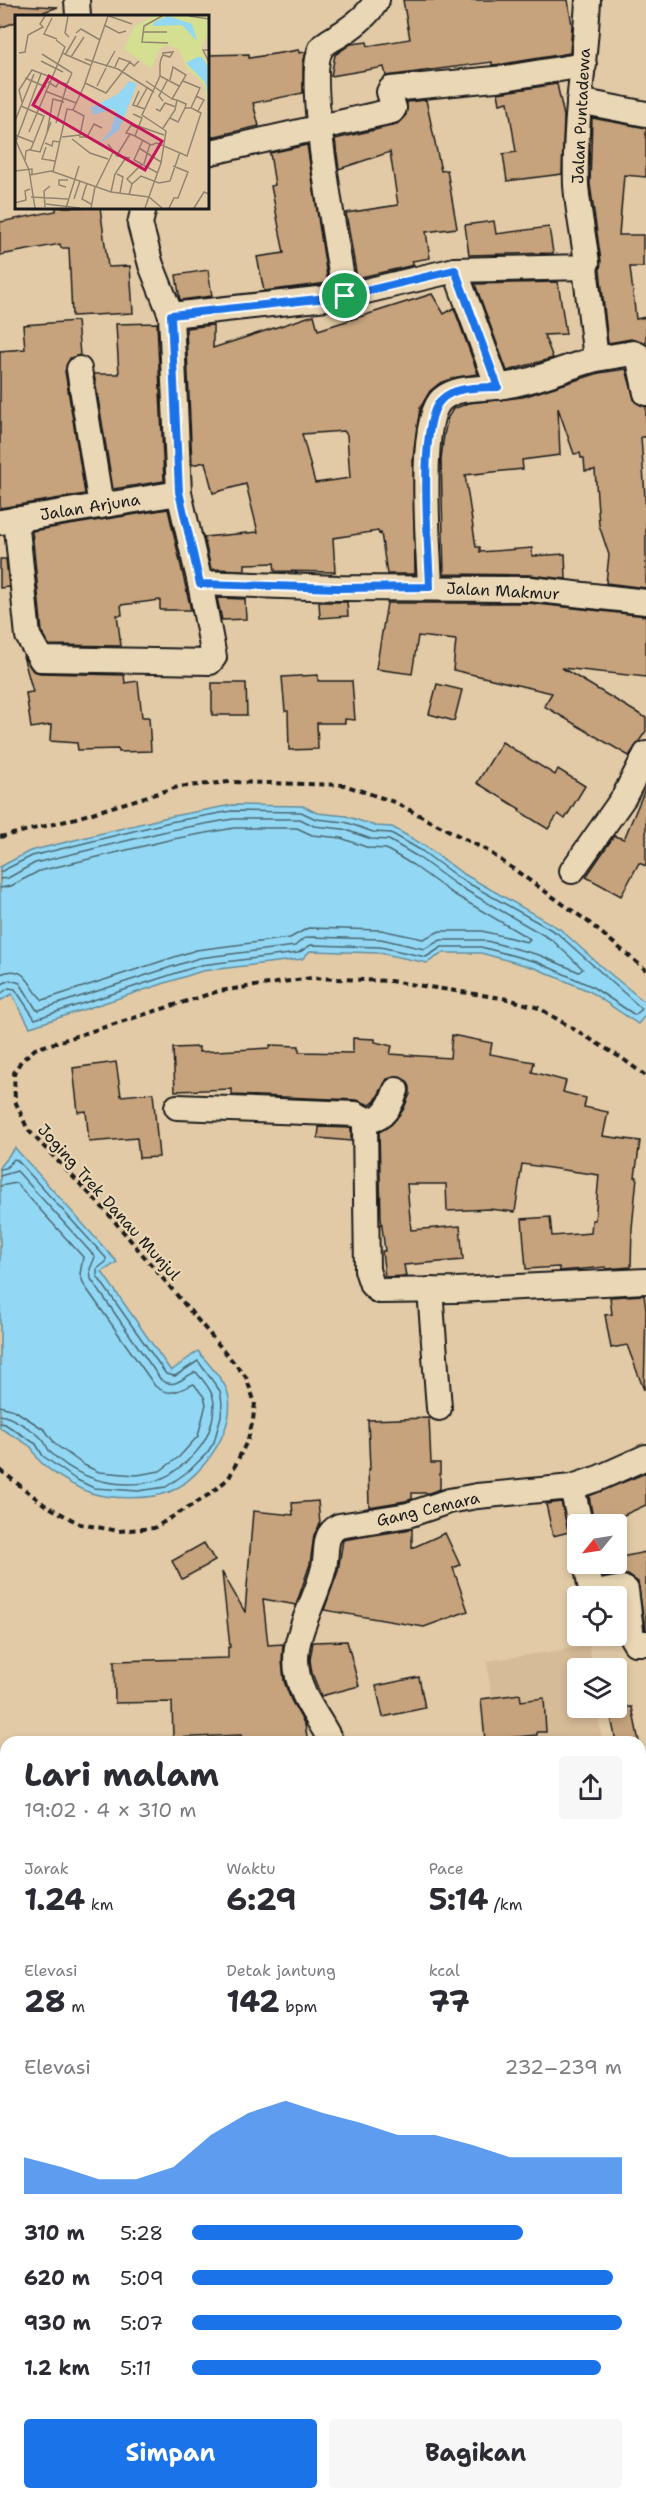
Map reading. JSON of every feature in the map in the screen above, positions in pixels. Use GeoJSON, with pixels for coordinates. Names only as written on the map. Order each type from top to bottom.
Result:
{"type":"FeatureCollection","features":[{"type":"Feature","properties":{"kind":"street"},"geometry":{"type":"LineString","coordinates":[[77,0],[78,15]]}},
{"type":"Feature","properties":{"kind":"street"},"geometry":{"type":"LineString","coordinates":[[345,296],[318,127],[317,59],[322,46],[349,29],[371,10],[377,0]]}},
{"type":"Feature","properties":{"kind":"street","name":"Jalan Puntadewa"},"geometry":{"type":"LineString","coordinates":[[588,0],[579,101],[576,186],[587,263],[585,267],[596,359]]}},
{"type":"Feature","properties":{"kind":"street"},"geometry":{"type":"LineString","coordinates":[[208,153],[392,111],[394,108],[389,92],[391,89],[506,78],[584,65]]}},
{"type":"Feature","properties":{"kind":"street"},"geometry":{"type":"LineString","coordinates":[[579,101],[646,114]]}},
{"type":"Feature","properties":{"kind":"street"},"geometry":{"type":"LineString","coordinates":[[8,521],[28,636],[41,659],[210,662],[214,657],[179,492],[171,315],[151,265],[140,224],[144,208]]}},
{"type":"Feature","properties":{"kind":"street"},"geometry":{"type":"LineString","coordinates":[[171,315],[345,296],[455,270],[585,267]]}},
{"type":"Feature","properties":{"kind":"street"},"geometry":{"type":"LineString","coordinates":[[455,270],[498,387]]}},
{"type":"Feature","properties":{"kind":"street"},"geometry":{"type":"LineString","coordinates":[[430,587],[426,447],[434,410],[440,400],[461,390],[498,387],[596,359],[633,353],[638,355],[646,393]]}},
{"type":"Feature","properties":{"kind":"street"},"geometry":{"type":"LineString","coordinates":[[79,369],[101,506]]}},
{"type":"Feature","properties":{"kind":"street","name":"Jalan Arjuna"},"geometry":{"type":"LineString","coordinates":[[8,521],[179,492]]}},
{"type":"Feature","properties":{"kind":"street","name":"Jalan Makmur"},"geometry":{"type":"LineString","coordinates":[[200,584],[338,588],[530,589],[646,602]]}},
{"type":"Feature","properties":{"kind":"street"},"geometry":{"type":"LineString","coordinates":[[572,871],[624,796],[646,754]]}},
{"type":"Feature","properties":{"kind":"street"},"geometry":{"type":"LineString","coordinates":[[362,1118],[376,1118],[384,1115],[389,1109],[396,1090]]}},
{"type":"Feature","properties":{"kind":"street"},"geometry":{"type":"LineString","coordinates":[[177,1107],[357,1114],[362,1118],[365,1125],[368,1279],[379,1291],[646,1281]]}},
{"type":"Feature","properties":{"kind":"street"},"geometry":{"type":"LineString","coordinates":[[430,1290],[439,1408]]}},
{"type":"Feature","properties":{"kind":"street"},"geometry":{"type":"LineString","coordinates":[[578,1514],[572,1487],[599,1478],[646,1457]]}},
{"type":"Feature","properties":{"kind":"street","name":"Gang Cemara"},"geometry":{"type":"LineString","coordinates":[[328,1736],[296,1675],[295,1655],[301,1628],[324,1567],[328,1535],[332,1530],[408,1515],[449,1501],[477,1496],[572,1487]]}},
{"type":"Feature","properties":{"kind":"street"},"geometry":{"type":"LineString","coordinates":[[588,1574],[591,1590],[596,1593],[622,1588],[626,1590],[632,1638],[635,1643],[646,1643]]}},
{"type":"Feature","properties":{"kind":"path"},"geometry":{"type":"LineString","coordinates":[[0,837],[66,821],[178,787],[230,782],[344,785],[394,802],[488,851],[586,921],[646,970]]}},
{"type":"Feature","properties":{"kind":"path","name":"Joging Trek Danau Munjul"},"geometry":{"type":"LineString","coordinates":[[0,1470],[45,1505],[80,1524],[119,1531],[154,1528],[210,1494],[229,1478],[248,1439],[255,1403],[246,1377],[105,1210],[28,1130],[15,1101],[14,1073],[21,1061],[35,1048],[219,992],[311,978],[390,981],[507,999],[539,1008],[623,1059],[646,1076]]}},
{"type":"Feature","properties":{"kind":"shaded area"},"geometry":{"type":"Polygon","coordinates":[[[589,1646],[591,1658],[567,1658],[567,1718],[599,1718],[601,1736],[496,1736],[487,1661],[589,1646]]]}},
{"type":"Feature","properties":{"kind":"water"},"geometry":{"type":"Polygon","coordinates":[[[232,805],[303,806],[317,813],[346,816],[375,826],[392,827],[425,846],[462,873],[560,929],[646,1003],[646,1014],[638,1024],[589,991],[535,968],[481,953],[443,953],[427,963],[380,953],[310,951],[302,959],[202,971],[30,1027],[12,994],[0,1001],[0,867],[30,851],[168,817],[232,805]]]}},
{"type":"Feature","properties":{"kind":"water"},"geometry":{"type":"Polygon","coordinates":[[[15,1148],[117,1262],[102,1272],[171,1371],[198,1351],[226,1388],[229,1402],[228,1418],[216,1449],[194,1475],[169,1492],[130,1498],[91,1493],[55,1474],[38,1459],[31,1447],[0,1428],[0,1166],[15,1148]]]}},
{"type":"Feature","properties":{"kind":"building"},"geometry":{"type":"Polygon","coordinates":[[[403,0],[568,0],[572,25],[570,53],[503,64],[492,65],[492,62],[386,76],[384,67],[331,76],[335,55],[351,44],[367,42],[368,46],[410,39],[403,0]]]}},
{"type":"Feature","properties":{"kind":"building"},"geometry":{"type":"Polygon","coordinates":[[[0,4],[58,7],[35,15],[15,15],[15,22],[0,28],[0,4]]]}},
{"type":"Feature","properties":{"kind":"building"},"geometry":{"type":"Polygon","coordinates":[[[299,50],[299,53],[306,52],[303,63],[303,93],[253,103],[259,126],[208,138],[208,55],[249,54],[249,58],[299,50]]]}},
{"type":"Feature","properties":{"kind":"building"},"geometry":{"type":"Polygon","coordinates":[[[557,84],[564,116],[562,174],[507,181],[503,154],[516,152],[508,102],[500,104],[498,93],[557,84]]]}},
{"type":"Feature","properties":{"kind":"building"},"geometry":{"type":"Polygon","coordinates":[[[426,100],[441,171],[447,170],[457,228],[426,232],[430,258],[412,261],[414,265],[357,278],[346,213],[398,205],[390,152],[339,169],[335,139],[396,125],[406,115],[407,102],[426,100]]]}},
{"type":"Feature","properties":{"kind":"building"},"geometry":{"type":"Polygon","coordinates":[[[592,118],[646,128],[646,177],[624,175],[619,235],[643,235],[643,267],[630,267],[636,319],[646,317],[646,344],[631,339],[608,343],[601,261],[590,184],[592,118]]]}},
{"type":"Feature","properties":{"kind":"building"},"geometry":{"type":"Polygon","coordinates":[[[307,145],[328,283],[264,291],[257,257],[284,253],[271,186],[275,185],[270,153],[307,145]]]}},
{"type":"Feature","properties":{"kind":"building"},"geometry":{"type":"Polygon","coordinates":[[[56,208],[100,208],[108,267],[130,266],[133,313],[72,316],[69,248],[61,248],[60,244],[0,255],[0,222],[56,211],[56,208]]]}},
{"type":"Feature","properties":{"kind":"building"},"geometry":{"type":"Polygon","coordinates":[[[494,221],[496,234],[549,227],[553,253],[469,255],[465,225],[494,221]]]}},
{"type":"Feature","properties":{"kind":"building"},"geometry":{"type":"Polygon","coordinates":[[[208,270],[212,296],[180,300],[176,275],[208,270]]]}},
{"type":"Feature","properties":{"kind":"building"},"geometry":{"type":"Polygon","coordinates":[[[558,282],[566,334],[544,335],[553,358],[507,371],[475,284],[558,282]]]}},
{"type":"Feature","properties":{"kind":"building"},"geometry":{"type":"Polygon","coordinates":[[[432,294],[444,314],[454,308],[478,374],[457,377],[440,383],[430,391],[420,408],[413,458],[415,574],[387,574],[381,533],[379,534],[378,531],[333,538],[335,572],[275,571],[274,563],[245,564],[245,570],[211,569],[204,537],[258,532],[246,484],[213,493],[205,462],[192,465],[186,328],[213,325],[213,348],[314,315],[318,330],[432,294]],[[344,431],[302,434],[315,483],[350,478],[347,435],[344,431]]]}},
{"type":"Feature","properties":{"kind":"building"},"geometry":{"type":"Polygon","coordinates":[[[77,321],[80,355],[70,358],[65,371],[85,494],[0,508],[0,351],[25,349],[23,325],[77,321]]]}},
{"type":"Feature","properties":{"kind":"building"},"geometry":{"type":"Polygon","coordinates":[[[157,323],[164,481],[113,489],[94,374],[119,374],[116,324],[157,323]]]}},
{"type":"Feature","properties":{"kind":"building"},"geometry":{"type":"Polygon","coordinates":[[[626,369],[635,402],[646,407],[646,437],[641,437],[646,512],[646,588],[606,583],[609,555],[599,525],[595,470],[585,471],[584,458],[581,458],[580,453],[574,454],[558,408],[560,455],[522,460],[523,469],[465,475],[476,547],[480,547],[480,552],[532,548],[532,556],[565,554],[566,579],[530,575],[444,574],[441,459],[448,417],[453,409],[469,403],[523,397],[599,373],[626,369]]]}},
{"type":"Feature","properties":{"kind":"building"},"geometry":{"type":"Polygon","coordinates":[[[168,509],[191,610],[160,610],[160,600],[121,605],[122,615],[117,615],[121,646],[49,645],[42,632],[32,531],[168,509]]]}},
{"type":"Feature","properties":{"kind":"building"},"geometry":{"type":"Polygon","coordinates":[[[0,559],[6,559],[9,587],[0,588],[0,559]]]}},
{"type":"Feature","properties":{"kind":"building"},"geometry":{"type":"Polygon","coordinates":[[[217,598],[245,599],[246,619],[222,620],[217,598]]]}},
{"type":"Feature","properties":{"kind":"building"},"geometry":{"type":"Polygon","coordinates":[[[319,602],[347,602],[348,616],[320,618],[319,602]]]}},
{"type":"Feature","properties":{"kind":"building"},"geometry":{"type":"Polygon","coordinates":[[[387,603],[529,603],[646,616],[646,677],[562,668],[646,718],[646,731],[629,756],[544,706],[552,693],[453,670],[456,640],[418,636],[412,674],[376,669],[387,603]]]}},
{"type":"Feature","properties":{"kind":"building"},"geometry":{"type":"Polygon","coordinates":[[[23,656],[33,671],[40,673],[124,675],[125,683],[138,681],[142,717],[149,717],[151,751],[78,750],[77,743],[50,741],[51,725],[31,728],[26,693],[33,692],[23,656]]]}},
{"type":"Feature","properties":{"kind":"building"},"geometry":{"type":"Polygon","coordinates":[[[318,675],[318,681],[352,681],[355,720],[345,719],[345,723],[317,723],[318,749],[289,750],[288,711],[285,711],[282,677],[318,675]]]}},
{"type":"Feature","properties":{"kind":"building"},"geometry":{"type":"Polygon","coordinates":[[[212,683],[246,683],[247,715],[212,715],[212,683]]]}},
{"type":"Feature","properties":{"kind":"building"},"geometry":{"type":"Polygon","coordinates":[[[437,684],[462,690],[454,721],[429,714],[437,684]]]}},
{"type":"Feature","properties":{"kind":"building"},"geometry":{"type":"Polygon","coordinates":[[[502,742],[555,775],[558,769],[585,786],[565,819],[558,814],[548,829],[477,783],[502,742]]]}},
{"type":"Feature","properties":{"kind":"building"},"geometry":{"type":"Polygon","coordinates":[[[646,787],[646,866],[639,863],[621,896],[586,877],[614,836],[624,839],[646,787]]]}},
{"type":"Feature","properties":{"kind":"building"},"geometry":{"type":"Polygon","coordinates":[[[452,1035],[492,1043],[490,1054],[534,1062],[532,1072],[566,1081],[563,1092],[586,1098],[584,1107],[608,1112],[603,1136],[640,1141],[635,1177],[637,1177],[631,1267],[560,1271],[559,1267],[526,1269],[522,1219],[550,1217],[552,1236],[591,1233],[592,1220],[595,1220],[599,1175],[522,1164],[515,1212],[489,1209],[447,1211],[446,1184],[407,1184],[411,1230],[460,1226],[463,1260],[404,1265],[406,1276],[385,1277],[382,1251],[385,1251],[381,1218],[379,1132],[392,1124],[403,1110],[410,1094],[407,1081],[400,1077],[387,1079],[375,1101],[370,1105],[357,1100],[232,1095],[232,1089],[175,1091],[173,1048],[199,1047],[199,1052],[270,1048],[270,1045],[299,1046],[299,1052],[353,1053],[353,1038],[375,1039],[375,1042],[392,1046],[390,1054],[450,1058],[452,1035]]]}},
{"type":"Feature","properties":{"kind":"building"},"geometry":{"type":"Polygon","coordinates":[[[116,1062],[121,1096],[153,1093],[159,1157],[139,1158],[137,1138],[89,1142],[86,1111],[78,1112],[73,1068],[116,1062]]]}},
{"type":"Feature","properties":{"kind":"building"},"geometry":{"type":"Polygon","coordinates":[[[319,1127],[351,1128],[351,1141],[318,1138],[319,1127]]]}},
{"type":"Feature","properties":{"kind":"building"},"geometry":{"type":"Polygon","coordinates":[[[644,1295],[646,1310],[644,1390],[627,1345],[611,1348],[605,1315],[612,1314],[610,1297],[644,1295]]]}},
{"type":"Feature","properties":{"kind":"building"},"geometry":{"type":"Polygon","coordinates":[[[429,1418],[431,1463],[440,1463],[440,1489],[429,1493],[412,1493],[412,1499],[405,1501],[369,1507],[368,1420],[429,1418]]]}},
{"type":"Feature","properties":{"kind":"building"},"geometry":{"type":"Polygon","coordinates":[[[646,1473],[646,1505],[626,1514],[592,1514],[589,1496],[646,1473]]]}},
{"type":"Feature","properties":{"kind":"building"},"geometry":{"type":"Polygon","coordinates":[[[318,1501],[320,1524],[314,1535],[310,1564],[296,1605],[263,1599],[268,1645],[283,1644],[284,1681],[291,1700],[305,1725],[307,1736],[173,1736],[172,1702],[115,1703],[114,1661],[228,1658],[228,1647],[230,1647],[222,1572],[245,1612],[253,1511],[293,1515],[292,1503],[318,1501]]]}},
{"type":"Feature","properties":{"kind":"building"},"geometry":{"type":"Polygon","coordinates":[[[561,1502],[567,1532],[553,1536],[546,1504],[561,1502]]]}},
{"type":"Feature","properties":{"kind":"building"},"geometry":{"type":"Polygon","coordinates":[[[412,1529],[412,1548],[445,1533],[460,1565],[453,1568],[468,1611],[424,1627],[324,1610],[338,1571],[343,1540],[412,1529]]]}},
{"type":"Feature","properties":{"kind":"building"},"geometry":{"type":"Polygon","coordinates":[[[204,1543],[215,1561],[182,1579],[172,1561],[204,1543]]]}},
{"type":"Feature","properties":{"kind":"building"},"geometry":{"type":"Polygon","coordinates":[[[646,1552],[646,1629],[638,1582],[628,1575],[603,1577],[602,1574],[627,1574],[627,1556],[646,1552]]]}},
{"type":"Feature","properties":{"kind":"building"},"geometry":{"type":"Polygon","coordinates":[[[347,1641],[359,1686],[321,1696],[312,1673],[310,1660],[313,1642],[347,1641]]]}},
{"type":"Feature","properties":{"kind":"building"},"geometry":{"type":"Polygon","coordinates":[[[419,1677],[425,1708],[383,1717],[376,1686],[419,1677]]]}},
{"type":"Feature","properties":{"kind":"building"},"geometry":{"type":"Polygon","coordinates":[[[520,1694],[521,1701],[544,1698],[546,1732],[537,1732],[537,1735],[527,1736],[485,1736],[481,1699],[520,1694]]]}},
{"type":"Feature","properties":{"kind":"building"},"geometry":{"type":"Polygon","coordinates":[[[627,1707],[632,1707],[638,1736],[615,1736],[611,1718],[627,1718],[627,1707]]]}},
{"type":"Feature","properties":{"kind":"route"},"geometry":{"type":"LineString","coordinates":[[455,270],[498,387],[461,390],[449,394],[440,400],[434,410],[426,447],[430,587],[338,588],[200,584],[179,492],[171,315],[345,296],[455,270]]}}]}
